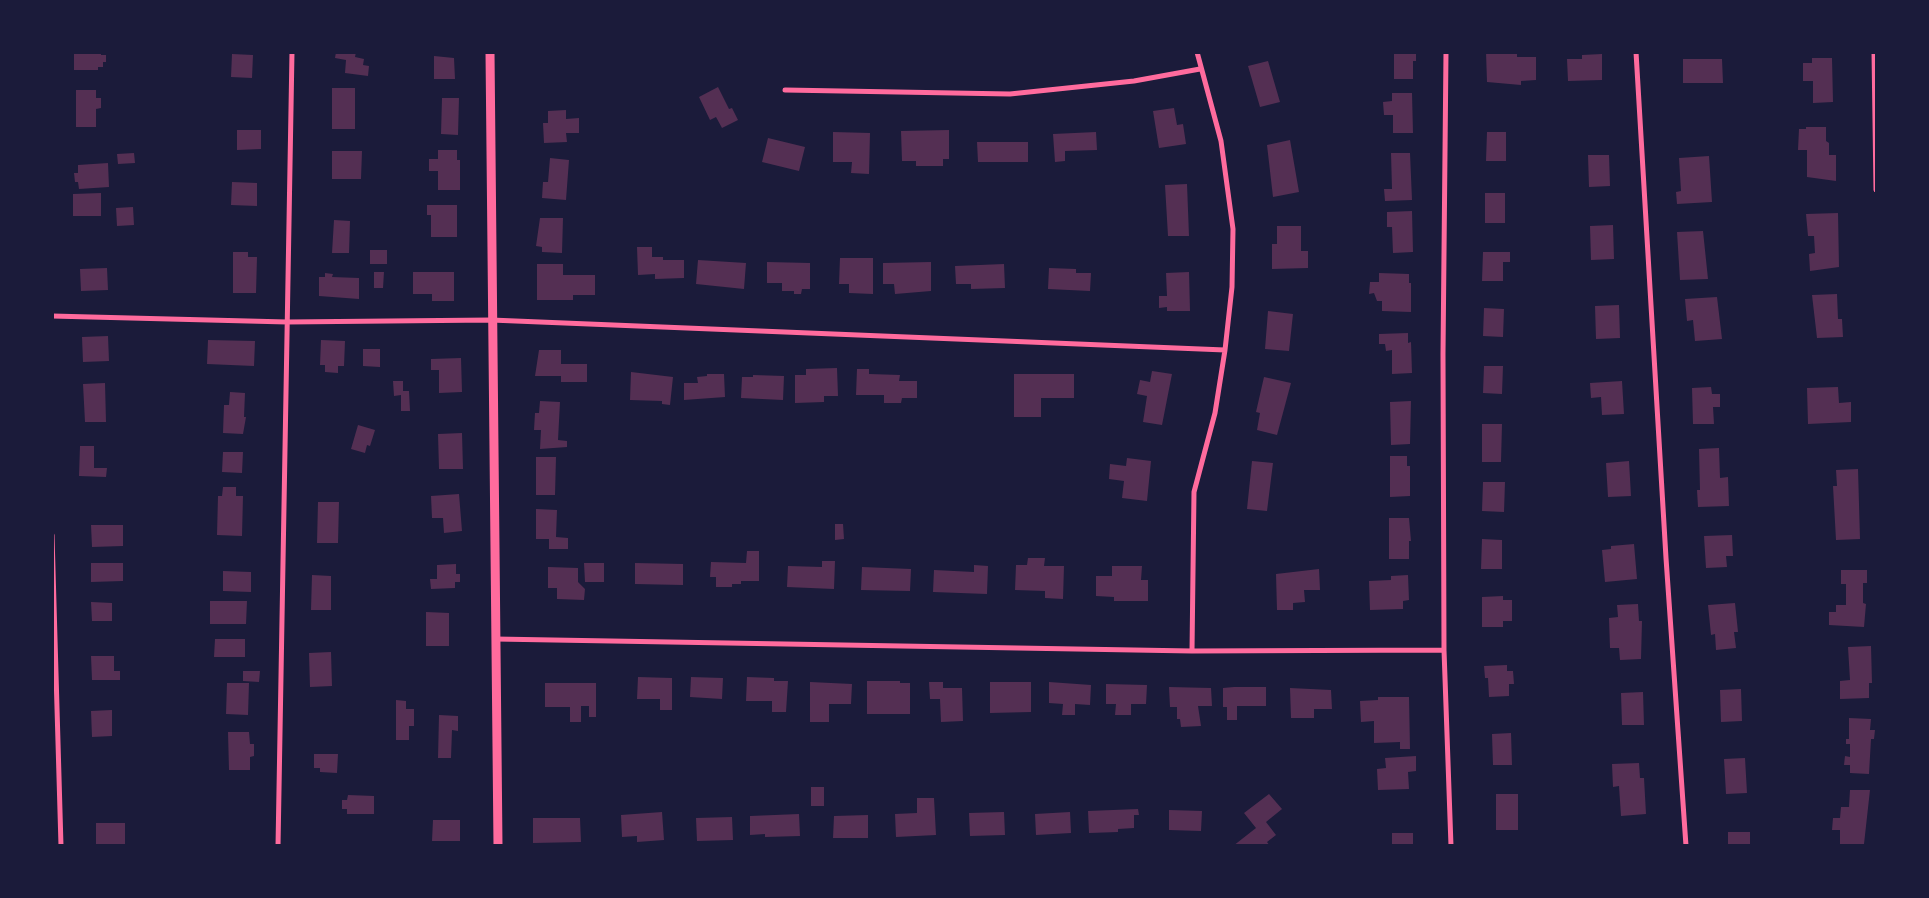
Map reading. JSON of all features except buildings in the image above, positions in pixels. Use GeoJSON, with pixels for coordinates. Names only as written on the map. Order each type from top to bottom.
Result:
{"type":"FeatureCollection","features":[{"type":"Feature","properties":{"kind":"street"},"geometry":{"type":"LineString","coordinates":[[278,846],[292,52]]}},
{"type":"Feature","properties":{"kind":"street"},"geometry":{"type":"LineString","coordinates":[[490,52],[491,320],[498,846]]}},
{"type":"Feature","properties":{"kind":"street"},"geometry":{"type":"LineString","coordinates":[[1192,651],[1194,492],[1215,413],[1225,350],[1232,287],[1233,229],[1221,141],[1200,69],[1197,52]]}},
{"type":"Feature","properties":{"kind":"street"},"geometry":{"type":"LineString","coordinates":[[1446,52],[1442,354],[1444,650],[1451,846]]}},
{"type":"Feature","properties":{"kind":"street"},"geometry":{"type":"LineString","coordinates":[[1636,52],[1666,558],[1686,846]]}},
{"type":"Feature","properties":{"kind":"street"},"geometry":{"type":"LineString","coordinates":[[1874,52],[1876,190]]}},
{"type":"Feature","properties":{"kind":"street"},"geometry":{"type":"LineString","coordinates":[[785,90],[1010,94],[1134,81],[1200,69]]}},
{"type":"Feature","properties":{"kind":"street"},"geometry":{"type":"LineString","coordinates":[[52,316],[287,322],[491,320],[1225,350]]}},
{"type":"Feature","properties":{"kind":"street"},"geometry":{"type":"LineString","coordinates":[[52,535],[61,846]]}},
{"type":"Feature","properties":{"kind":"street"},"geometry":{"type":"LineString","coordinates":[[495,639],[1192,651],[1444,650]]}}]}
